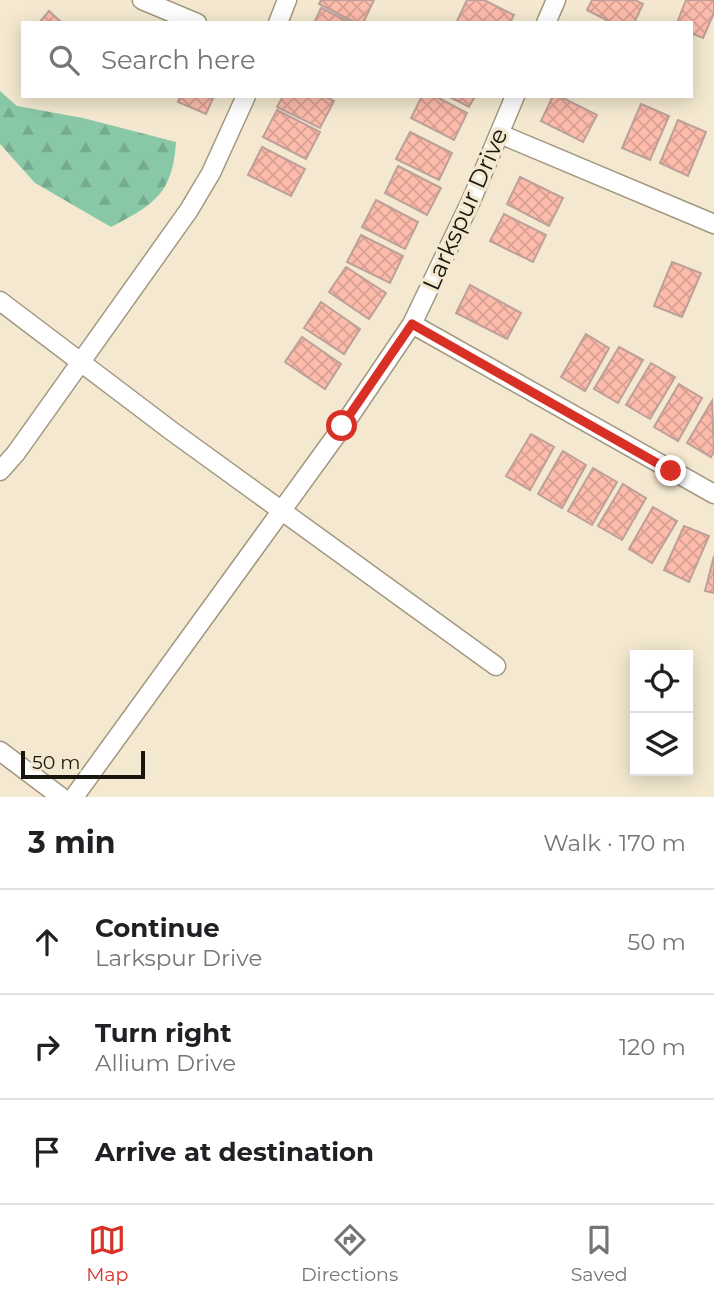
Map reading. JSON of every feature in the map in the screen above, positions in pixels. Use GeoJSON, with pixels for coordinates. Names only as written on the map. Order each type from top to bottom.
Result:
{"type":"FeatureCollection","features":[{"type":"Feature","properties":{"kind":"street"},"geometry":{"type":"LineString","coordinates":[[142,0],[192,21]]}},
{"type":"Feature","properties":{"kind":"street"},"geometry":{"type":"LineString","coordinates":[[279,21],[287,0]]}},
{"type":"Feature","properties":{"kind":"street"},"geometry":{"type":"LineString","coordinates":[[547,21],[556,0]]}},
{"type":"Feature","properties":{"kind":"street"},"geometry":{"type":"LineString","coordinates":[[0,471],[189,210],[211,173],[245,98]]}},
{"type":"Feature","properties":{"kind":"street","name":"Larkspur Drive"},"geometry":{"type":"LineString","coordinates":[[74,797],[342,426],[412,324],[514,98]]}},
{"type":"Feature","properties":{"kind":"street"},"geometry":{"type":"LineString","coordinates":[[500,134],[714,224]]}},
{"type":"Feature","properties":{"kind":"street"},"geometry":{"type":"LineString","coordinates":[[0,301],[281,511],[496,666]]}},
{"type":"Feature","properties":{"kind":"street"},"geometry":{"type":"LineString","coordinates":[[412,324],[714,494]]}},
{"type":"Feature","properties":{"kind":"street"},"geometry":{"type":"LineString","coordinates":[[0,751],[61,797]]}},
{"type":"Feature","properties":{"kind":"green space"},"geometry":{"type":"Polygon","coordinates":[[[0,91],[17,106],[83,118],[176,142],[171,174],[165,186],[150,204],[111,227],[35,183],[0,144],[0,91]]]}},
{"type":"Feature","properties":{"kind":"building"},"geometry":{"type":"Polygon","coordinates":[[[321,0],[374,0],[364,21],[352,21],[319,4],[321,0]]]}},
{"type":"Feature","properties":{"kind":"building"},"geometry":{"type":"Polygon","coordinates":[[[467,0],[484,0],[514,15],[511,21],[457,21],[467,0]]]}},
{"type":"Feature","properties":{"kind":"building"},"geometry":{"type":"Polygon","coordinates":[[[592,0],[635,0],[643,4],[635,21],[608,21],[587,10],[592,0]]]}},
{"type":"Feature","properties":{"kind":"building"},"geometry":{"type":"Polygon","coordinates":[[[686,0],[714,0],[714,13],[703,38],[693,34],[693,21],[678,21],[686,0]]]}},
{"type":"Feature","properties":{"kind":"building"},"geometry":{"type":"Polygon","coordinates":[[[321,8],[347,21],[315,21],[321,8]]]}},
{"type":"Feature","properties":{"kind":"building"},"geometry":{"type":"Polygon","coordinates":[[[49,11],[60,21],[41,21],[49,11]]]}},
{"type":"Feature","properties":{"kind":"building"},"geometry":{"type":"Polygon","coordinates":[[[179,98],[213,98],[206,114],[178,102],[179,98]]]}},
{"type":"Feature","properties":{"kind":"building"},"geometry":{"type":"Polygon","coordinates":[[[282,98],[328,98],[334,101],[320,128],[277,107],[282,98]]]}},
{"type":"Feature","properties":{"kind":"building"},"geometry":{"type":"Polygon","coordinates":[[[421,98],[439,98],[467,113],[454,140],[411,118],[421,98]]]}},
{"type":"Feature","properties":{"kind":"building"},"geometry":{"type":"Polygon","coordinates":[[[452,98],[474,98],[469,107],[452,98]]]}},
{"type":"Feature","properties":{"kind":"building"},"geometry":{"type":"Polygon","coordinates":[[[552,98],[563,98],[597,115],[583,142],[541,121],[552,98]]]}},
{"type":"Feature","properties":{"kind":"building"},"geometry":{"type":"Polygon","coordinates":[[[641,104],[669,116],[650,160],[622,148],[641,104]]]}},
{"type":"Feature","properties":{"kind":"building"},"geometry":{"type":"Polygon","coordinates":[[[277,110],[320,132],[306,159],[263,137],[277,110]]]}},
{"type":"Feature","properties":{"kind":"building"},"geometry":{"type":"Polygon","coordinates":[[[678,120],[706,132],[688,176],[660,163],[678,120]]]}},
{"type":"Feature","properties":{"kind":"building"},"geometry":{"type":"Polygon","coordinates":[[[410,132],[452,153],[439,180],[396,159],[410,132]]]}},
{"type":"Feature","properties":{"kind":"building"},"geometry":{"type":"Polygon","coordinates":[[[262,147],[305,169],[291,196],[248,175],[262,147]]]}},
{"type":"Feature","properties":{"kind":"building"},"geometry":{"type":"Polygon","coordinates":[[[398,166],[441,188],[427,215],[385,193],[398,166]]]}},
{"type":"Feature","properties":{"kind":"building"},"geometry":{"type":"Polygon","coordinates":[[[520,177],[563,198],[549,226],[507,204],[520,177]]]}},
{"type":"Feature","properties":{"kind":"building"},"geometry":{"type":"Polygon","coordinates":[[[376,200],[418,222],[405,249],[362,227],[376,200]]]}},
{"type":"Feature","properties":{"kind":"building"},"geometry":{"type":"Polygon","coordinates":[[[504,214],[546,235],[533,262],[490,241],[504,214]]]}},
{"type":"Feature","properties":{"kind":"building"},"geometry":{"type":"Polygon","coordinates":[[[361,235],[403,256],[390,283],[347,262],[361,235]]]}},
{"type":"Feature","properties":{"kind":"building"},"geometry":{"type":"Polygon","coordinates":[[[672,262],[701,273],[682,317],[654,306],[672,262]]]}},
{"type":"Feature","properties":{"kind":"building"},"geometry":{"type":"Polygon","coordinates":[[[346,267],[386,293],[369,319],[329,292],[346,267]]]}},
{"type":"Feature","properties":{"kind":"building"},"geometry":{"type":"Polygon","coordinates":[[[470,285],[521,313],[507,339],[456,313],[470,285]]]}},
{"type":"Feature","properties":{"kind":"building"},"geometry":{"type":"Polygon","coordinates":[[[321,302],[360,329],[344,354],[304,328],[321,302]]]}},
{"type":"Feature","properties":{"kind":"building"},"geometry":{"type":"Polygon","coordinates":[[[586,334],[609,348],[585,391],[561,377],[586,334]]]}},
{"type":"Feature","properties":{"kind":"building"},"geometry":{"type":"Polygon","coordinates":[[[302,337],[341,364],[325,389],[285,362],[302,337]]]}},
{"type":"Feature","properties":{"kind":"building"},"geometry":{"type":"Polygon","coordinates":[[[619,347],[643,360],[618,403],[594,389],[619,347]]]}},
{"type":"Feature","properties":{"kind":"building"},"geometry":{"type":"Polygon","coordinates":[[[651,363],[675,377],[650,419],[626,405],[651,363]]]}},
{"type":"Feature","properties":{"kind":"building"},"geometry":{"type":"Polygon","coordinates":[[[679,384],[702,398],[678,441],[654,427],[679,384]]]}},
{"type":"Feature","properties":{"kind":"building"},"geometry":{"type":"Polygon","coordinates":[[[712,401],[714,451],[711,457],[687,443],[712,401]]]}},
{"type":"Feature","properties":{"kind":"building"},"geometry":{"type":"Polygon","coordinates":[[[531,434],[554,447],[530,490],[506,476],[531,434]]]}},
{"type":"Feature","properties":{"kind":"building"},"geometry":{"type":"Polygon","coordinates":[[[563,451],[586,465],[562,508],[538,494],[563,451]]]}},
{"type":"Feature","properties":{"kind":"building"},"geometry":{"type":"Polygon","coordinates":[[[593,468],[617,482],[592,525],[568,511],[593,468]]]}},
{"type":"Feature","properties":{"kind":"building"},"geometry":{"type":"Polygon","coordinates":[[[623,484],[646,498],[622,540],[598,526],[623,484]]]}},
{"type":"Feature","properties":{"kind":"building"},"geometry":{"type":"Polygon","coordinates":[[[653,507],[677,521],[652,563],[629,549],[653,507]]]}},
{"type":"Feature","properties":{"kind":"building"},"geometry":{"type":"Polygon","coordinates":[[[684,526],[709,536],[689,582],[664,570],[684,526]]]}},
{"type":"Feature","properties":{"kind":"building"},"geometry":{"type":"Polygon","coordinates":[[[714,556],[714,593],[705,591],[714,556]]]}},
{"type":"Feature","properties":{"kind":"route"},"geometry":{"type":"LineString","coordinates":[[342,426],[412,324],[671,471]]}}]}
